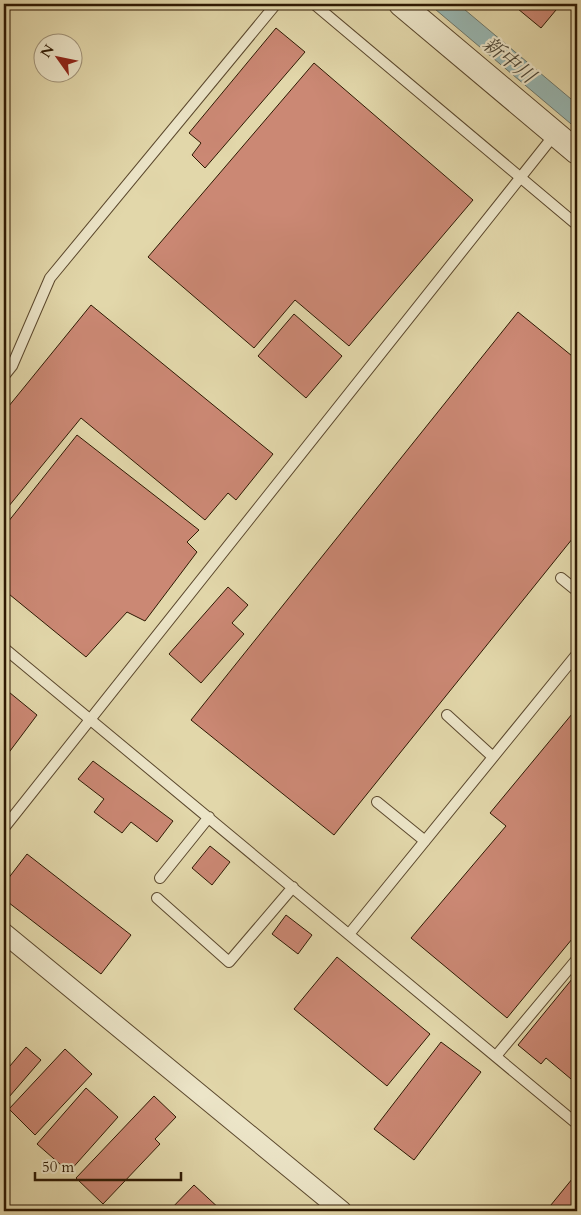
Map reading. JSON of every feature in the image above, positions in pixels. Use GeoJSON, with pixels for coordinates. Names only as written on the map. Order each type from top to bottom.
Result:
{"type":"FeatureCollection","features":[{"type":"Feature","properties":{"kind":"street"},"geometry":{"type":"LineString","coordinates":[[401,4],[577,152]]}},
{"type":"Feature","properties":{"kind":"street"},"geometry":{"type":"LineString","coordinates":[[4,933],[342,1211]]}},
{"type":"Feature","properties":{"kind":"lane"},"geometry":{"type":"LineString","coordinates":[[4,376],[12,366],[50,278],[276,4]]}},
{"type":"Feature","properties":{"kind":"lane"},"geometry":{"type":"LineString","coordinates":[[314,4],[577,225]]}},
{"type":"Feature","properties":{"kind":"lane"},"geometry":{"type":"LineString","coordinates":[[4,828],[89,718],[555,133]]}},
{"type":"Feature","properties":{"kind":"lane"},"geometry":{"type":"LineString","coordinates":[[562,578],[577,591]]}},
{"type":"Feature","properties":{"kind":"lane"},"geometry":{"type":"LineString","coordinates":[[4,648],[577,1124]]}},
{"type":"Feature","properties":{"kind":"lane"},"geometry":{"type":"LineString","coordinates":[[350,934],[577,654]]}},
{"type":"Feature","properties":{"kind":"lane"},"geometry":{"type":"LineString","coordinates":[[447,715],[493,757]]}},
{"type":"Feature","properties":{"kind":"lane"},"geometry":{"type":"LineString","coordinates":[[377,802],[425,841]]}},
{"type":"Feature","properties":{"kind":"lane"},"geometry":{"type":"LineString","coordinates":[[160,878],[209,817]]}},
{"type":"Feature","properties":{"kind":"lane"},"geometry":{"type":"LineString","coordinates":[[157,898],[229,962],[293,887]]}},
{"type":"Feature","properties":{"kind":"lane"},"geometry":{"type":"LineString","coordinates":[[496,1056],[577,959]]}},
{"type":"Feature","properties":{"kind":"water","name":"新中川"},"geometry":{"type":"Polygon","coordinates":[[[429,4],[458,4],[577,104],[577,129],[429,4]]]}},
{"type":"Feature","properties":{"kind":"building"},"geometry":{"type":"Polygon","coordinates":[[[512,4],[561,4],[541,28],[512,4]]]}},
{"type":"Feature","properties":{"kind":"building"},"geometry":{"type":"Polygon","coordinates":[[[276,28],[305,52],[205,168],[192,155],[201,143],[189,133],[276,28]]]}},
{"type":"Feature","properties":{"kind":"building"},"geometry":{"type":"Polygon","coordinates":[[[314,63],[473,200],[349,346],[295,300],[254,348],[148,257],[314,63]]]}},
{"type":"Feature","properties":{"kind":"building"},"geometry":{"type":"Polygon","coordinates":[[[91,305],[273,454],[236,500],[228,493],[205,520],[81,418],[4,512],[4,412],[91,305]]]}},
{"type":"Feature","properties":{"kind":"building"},"geometry":{"type":"Polygon","coordinates":[[[518,312],[577,360],[577,533],[334,835],[191,720],[518,312]]]}},
{"type":"Feature","properties":{"kind":"building"},"geometry":{"type":"Polygon","coordinates":[[[294,314],[342,356],[306,398],[258,356],[294,314]]]}},
{"type":"Feature","properties":{"kind":"building"},"geometry":{"type":"Polygon","coordinates":[[[77,435],[199,530],[187,542],[197,552],[145,621],[127,612],[86,657],[4,590],[4,527],[77,435]]]}},
{"type":"Feature","properties":{"kind":"building"},"geometry":{"type":"Polygon","coordinates":[[[228,587],[248,605],[232,623],[244,634],[201,683],[169,654],[228,587]]]}},
{"type":"Feature","properties":{"kind":"building"},"geometry":{"type":"Polygon","coordinates":[[[4,688],[37,715],[4,759],[4,688]]]}},
{"type":"Feature","properties":{"kind":"building"},"geometry":{"type":"Polygon","coordinates":[[[577,708],[577,933],[507,1018],[411,938],[506,826],[490,813],[577,708]]]}},
{"type":"Feature","properties":{"kind":"building"},"geometry":{"type":"Polygon","coordinates":[[[93,761],[173,821],[157,842],[131,822],[122,833],[94,812],[104,799],[78,779],[93,761]]]}},
{"type":"Feature","properties":{"kind":"building"},"geometry":{"type":"Polygon","coordinates":[[[210,846],[230,862],[212,885],[192,868],[210,846]]]}},
{"type":"Feature","properties":{"kind":"building"},"geometry":{"type":"Polygon","coordinates":[[[27,854],[131,935],[101,974],[4,899],[4,884],[27,854]]]}},
{"type":"Feature","properties":{"kind":"building"},"geometry":{"type":"Polygon","coordinates":[[[286,915],[312,935],[298,954],[272,934],[286,915]]]}},
{"type":"Feature","properties":{"kind":"building"},"geometry":{"type":"Polygon","coordinates":[[[337,957],[430,1034],[387,1086],[294,1009],[337,957]]]}},
{"type":"Feature","properties":{"kind":"building"},"geometry":{"type":"Polygon","coordinates":[[[577,973],[577,1084],[546,1058],[541,1064],[518,1045],[577,973]]]}},
{"type":"Feature","properties":{"kind":"building"},"geometry":{"type":"Polygon","coordinates":[[[441,1042],[481,1072],[414,1160],[374,1129],[441,1042]]]}},
{"type":"Feature","properties":{"kind":"building"},"geometry":{"type":"Polygon","coordinates":[[[26,1047],[41,1060],[9,1097],[4,1092],[4,1073],[26,1047]]]}},
{"type":"Feature","properties":{"kind":"building"},"geometry":{"type":"Polygon","coordinates":[[[65,1049],[92,1074],[35,1135],[9,1109],[65,1049]]]}},
{"type":"Feature","properties":{"kind":"building"},"geometry":{"type":"Polygon","coordinates":[[[86,1088],[118,1117],[69,1172],[37,1144],[86,1088]]]}},
{"type":"Feature","properties":{"kind":"building"},"geometry":{"type":"Polygon","coordinates":[[[154,1096],[176,1117],[155,1139],[160,1144],[103,1204],[76,1178],[154,1096]]]}},
{"type":"Feature","properties":{"kind":"building"},"geometry":{"type":"Polygon","coordinates":[[[577,1173],[577,1211],[546,1211],[577,1173]]]}},
{"type":"Feature","properties":{"kind":"building"},"geometry":{"type":"Polygon","coordinates":[[[194,1185],[222,1211],[169,1211],[194,1185]]]}}]}
